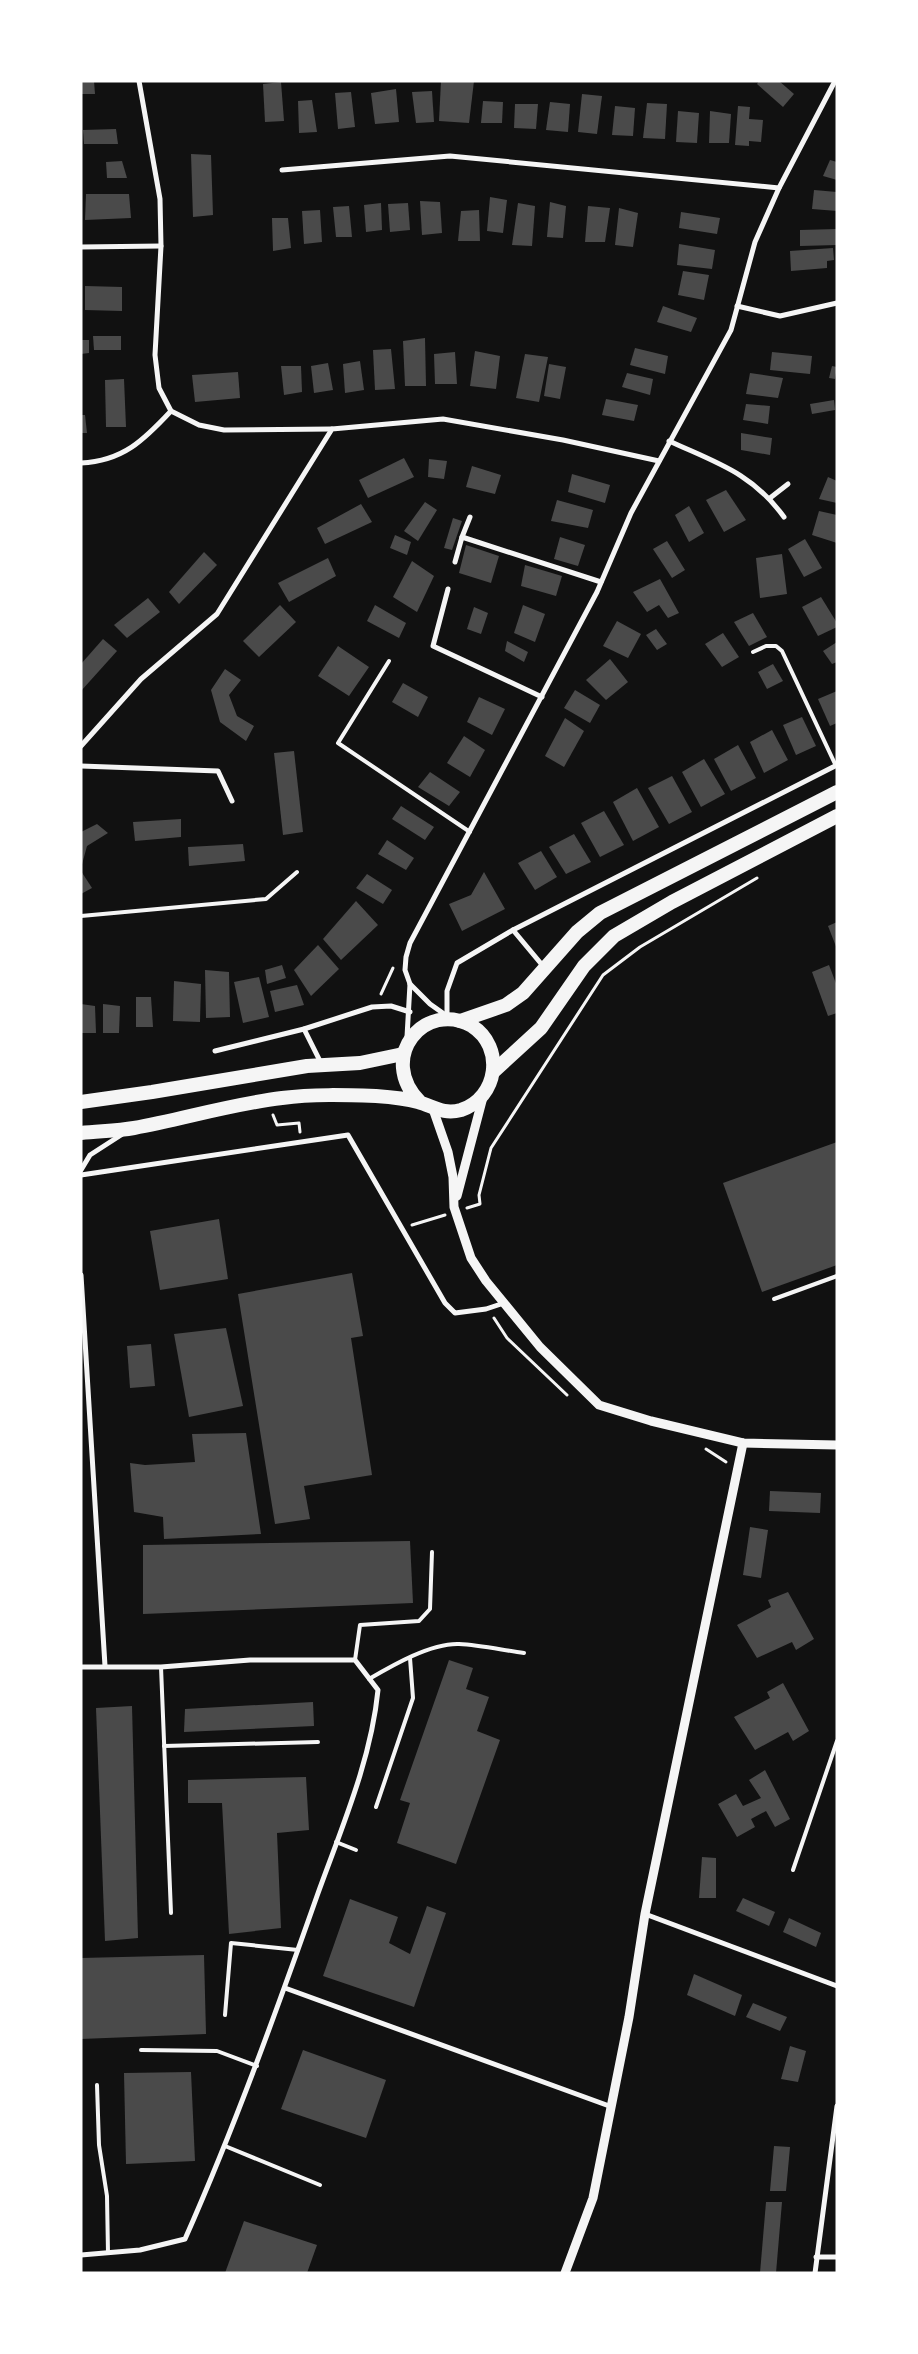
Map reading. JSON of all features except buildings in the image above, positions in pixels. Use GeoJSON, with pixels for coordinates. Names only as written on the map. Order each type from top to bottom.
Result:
{"type":"FeatureCollection","features":[{"type":"Feature","properties":{"kind":"highway"},"geometry":{"type":"LineString","coordinates":[[426,1106],[411,1093],[404,1081],[402,1068],[405,1049],[414,1034],[424,1026],[436,1021],[452,1019],[506,1005],[523,993],[546,970],[577,932],[600,912],[837,792]]}},
{"type":"Feature","properties":{"kind":"highway"},"geometry":{"type":"LineString","coordinates":[[493,1072],[541,1028],[584,966],[614,936],[672,902],[837,816]]}},
{"type":"Feature","properties":{"kind":"highway"},"geometry":{"type":"LineString","coordinates":[[81,1133],[133,1128],[282,1098],[324,1095],[393,1097],[446,1112],[460,1110],[473,1104],[483,1095],[493,1072],[493,1059],[486,1040],[472,1027],[452,1019]]}},
{"type":"Feature","properties":{"kind":"highway"},"geometry":{"type":"LineString","coordinates":[[81,1102],[322,1065],[360,1063],[405,1049]]}},
{"type":"Feature","properties":{"kind":"street"},"geometry":{"type":"LineString","coordinates":[[139,81],[160,199],[161,246],[155,355],[159,388],[171,411],[199,425],[224,430],[332,429],[443,419],[563,440],[659,461]]}},
{"type":"Feature","properties":{"kind":"street"},"geometry":{"type":"LineString","coordinates":[[405,1049],[410,1012],[410,984],[405,970],[406,957],[422,920],[542,697],[614,556],[623,529],[669,441],[727,338],[755,242],[779,188],[835,81]]}},
{"type":"Feature","properties":{"kind":"street"},"geometry":{"type":"LineString","coordinates":[[282,170],[450,156],[779,188]]}},
{"type":"Feature","properties":{"kind":"street"},"geometry":{"type":"LineString","coordinates":[[81,247],[161,246]]}},
{"type":"Feature","properties":{"kind":"street"},"geometry":{"type":"LineString","coordinates":[[737,306],[780,316],[837,303]]}},
{"type":"Feature","properties":{"kind":"street"},"geometry":{"type":"LineString","coordinates":[[81,463],[115,456],[132,448],[150,434],[171,411]]}},
{"type":"Feature","properties":{"kind":"street"},"geometry":{"type":"LineString","coordinates":[[81,746],[141,679],[217,614],[332,429]]}},
{"type":"Feature","properties":{"kind":"street"},"geometry":{"type":"LineString","coordinates":[[669,441],[747,478],[770,498],[784,517]]}},
{"type":"Feature","properties":{"kind":"street"},"geometry":{"type":"LineString","coordinates":[[770,498],[788,484]]}},
{"type":"Feature","properties":{"kind":"street"},"geometry":{"type":"LineString","coordinates":[[455,562],[470,517]]}},
{"type":"Feature","properties":{"kind":"street"},"geometry":{"type":"LineString","coordinates":[[462,537],[601,582]]}},
{"type":"Feature","properties":{"kind":"street"},"geometry":{"type":"LineString","coordinates":[[448,589],[433,646],[542,697]]}},
{"type":"Feature","properties":{"kind":"street"},"geometry":{"type":"LineString","coordinates":[[81,766],[218,771],[232,801]]}},
{"type":"Feature","properties":{"kind":"street"},"geometry":{"type":"LineString","coordinates":[[452,1019],[447,991],[457,963],[513,930],[836,766]]}},
{"type":"Feature","properties":{"kind":"street"},"geometry":{"type":"LineString","coordinates":[[513,930],[546,970]]}},
{"type":"Feature","properties":{"kind":"street"},"geometry":{"type":"LineString","coordinates":[[410,984],[430,1004],[452,1019]]}},
{"type":"Feature","properties":{"kind":"street"},"geometry":{"type":"LineString","coordinates":[[215,1051],[304,1030],[372,1007],[391,1006],[410,1012]]}},
{"type":"Feature","properties":{"kind":"street"},"geometry":{"type":"LineString","coordinates":[[304,1030],[322,1065]]}},
{"type":"Feature","properties":{"kind":"street"},"geometry":{"type":"LineString","coordinates":[[454,1207],[483,1095]]}},
{"type":"Feature","properties":{"kind":"street"},"geometry":{"type":"LineString","coordinates":[[426,1106],[448,1152],[453,1177],[454,1207],[471,1258],[540,1348],[599,1405],[651,1421],[743,1443],[837,1445]]}},
{"type":"Feature","properties":{"kind":"street"},"geometry":{"type":"LineString","coordinates":[[81,1170],[90,1155],[133,1128]]}},
{"type":"Feature","properties":{"kind":"street"},"geometry":{"type":"LineString","coordinates":[[81,1175],[348,1135],[445,1303],[454,1313],[486,1309],[504,1303]]}},
{"type":"Feature","properties":{"kind":"street"},"geometry":{"type":"LineString","coordinates":[[81,1275],[105,1666]]}},
{"type":"Feature","properties":{"kind":"street"},"geometry":{"type":"LineString","coordinates":[[566,2273],[593,2198],[612,2107],[645,1914],[743,1443]]}},
{"type":"Feature","properties":{"kind":"street"},"geometry":{"type":"LineString","coordinates":[[81,1667],[161,1667],[250,1660],[355,1660],[378,1690],[375,1720],[354,1791],[257,2066],[186,2239],[140,2250],[81,2255]]}},
{"type":"Feature","properties":{"kind":"street"},"geometry":{"type":"LineString","coordinates":[[645,1914],[837,1986]]}},
{"type":"Feature","properties":{"kind":"street"},"geometry":{"type":"LineString","coordinates":[[285,1988],[612,2107]]}},
{"type":"Feature","properties":{"kind":"street"},"geometry":{"type":"LineString","coordinates":[[815,2273],[837,2106]]}},
{"type":"Feature","properties":{"kind":"street"},"geometry":{"type":"LineString","coordinates":[[816,2257],[837,2258]]}},
{"type":"Feature","properties":{"kind":"lane"},"geometry":{"type":"LineString","coordinates":[[753,652],[766,646],[776,646],[782,651],[836,766]]}},
{"type":"Feature","properties":{"kind":"lane"},"geometry":{"type":"LineString","coordinates":[[389,661],[338,743],[470,832]]}},
{"type":"Feature","properties":{"kind":"lane"},"geometry":{"type":"LineString","coordinates":[[81,916],[266,899],[297,872]]}},
{"type":"Feature","properties":{"kind":"lane"},"geometry":{"type":"LineString","coordinates":[[774,1300],[837,1276]]}},
{"type":"Feature","properties":{"kind":"lane"},"geometry":{"type":"LineString","coordinates":[[355,1660],[360,1626],[419,1621],[430,1609],[432,1552]]}},
{"type":"Feature","properties":{"kind":"lane"},"geometry":{"type":"LineString","coordinates":[[369,1679],[410,1658],[440,1646],[458,1644],[524,1653]]}},
{"type":"Feature","properties":{"kind":"lane"},"geometry":{"type":"LineString","coordinates":[[376,1807],[413,1698],[410,1658]]}},
{"type":"Feature","properties":{"kind":"lane"},"geometry":{"type":"LineString","coordinates":[[161,1667],[172,1913]]}},
{"type":"Feature","properties":{"kind":"lane"},"geometry":{"type":"LineString","coordinates":[[793,1870],[837,1741]]}},
{"type":"Feature","properties":{"kind":"lane"},"geometry":{"type":"LineString","coordinates":[[164,1746],[318,1742]]}},
{"type":"Feature","properties":{"kind":"lane"},"geometry":{"type":"LineString","coordinates":[[336,1842],[356,1850]]}},
{"type":"Feature","properties":{"kind":"lane"},"geometry":{"type":"LineString","coordinates":[[225,2015],[230,1943],[298,1950]]}},
{"type":"Feature","properties":{"kind":"lane"},"geometry":{"type":"LineString","coordinates":[[141,2050],[217,2051],[257,2066]]}},
{"type":"Feature","properties":{"kind":"lane"},"geometry":{"type":"LineString","coordinates":[[97,2085],[100,2154],[106,2196],[108,2253]]}},
{"type":"Feature","properties":{"kind":"lane"},"geometry":{"type":"LineString","coordinates":[[225,2146],[320,2185]]}},
{"type":"Feature","properties":{"kind":"path"},"geometry":{"type":"LineString","coordinates":[[480,1204],[479,1195],[491,1148],[603,975],[640,947],[758,878]]}},
{"type":"Feature","properties":{"kind":"path"},"geometry":{"type":"LineString","coordinates":[[372,1007],[384,990],[394,964],[406,957]]}},
{"type":"Feature","properties":{"kind":"path"},"geometry":{"type":"LineString","coordinates":[[401,1228],[445,1215]]}}]}
